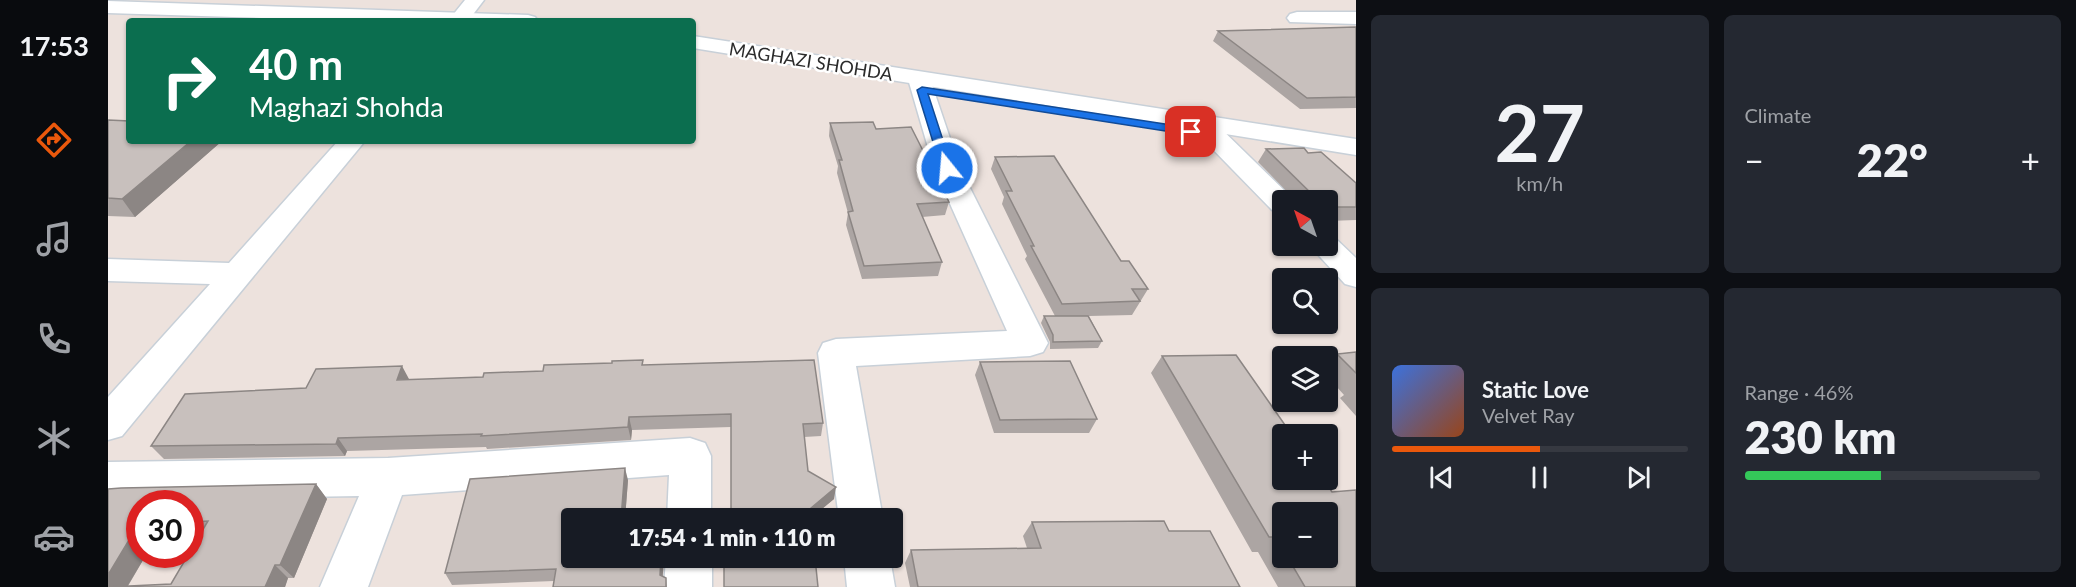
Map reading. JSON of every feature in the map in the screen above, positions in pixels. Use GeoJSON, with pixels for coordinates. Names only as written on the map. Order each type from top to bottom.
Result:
{"type":"FeatureCollection","features":[{"type":"Feature","properties":{"kind":"street"},"geometry":{"type":"LineString","coordinates":[[461,18],[476,0]]}},
{"type":"Feature","properties":{"kind":"street"},"geometry":{"type":"LineString","coordinates":[[108,7],[405,18]]}},
{"type":"Feature","properties":{"kind":"street"},"geometry":{"type":"LineString","coordinates":[[108,15],[200,18]]}},
{"type":"Feature","properties":{"kind":"street"},"geometry":{"type":"LineString","coordinates":[[1297,18],[1356,18]]}},
{"type":"Feature","properties":{"kind":"street","name":"MAGHAZI SHOHDA"},"geometry":{"type":"LineString","coordinates":[[696,43],[921,84]]}},
{"type":"Feature","properties":{"kind":"street","name":"MAGHAZI SHOHDA"},"geometry":{"type":"LineString","coordinates":[[696,53],[921,84],[1207,128],[1356,147]]}},
{"type":"Feature","properties":{"kind":"street"},"geometry":{"type":"LineString","coordinates":[[859,508],[836,353],[1030,343],[947,168],[921,84]]}},
{"type":"Feature","properties":{"kind":"street"},"geometry":{"type":"LineString","coordinates":[[1207,128],[1272,194]]}},
{"type":"Feature","properties":{"kind":"street","name":"MAGHAZI SHOHDA"},"geometry":{"type":"LineString","coordinates":[[1207,128],[1356,157]]}},
{"type":"Feature","properties":{"kind":"street"},"geometry":{"type":"LineString","coordinates":[[108,424],[349,144]]}},
{"type":"Feature","properties":{"kind":"street"},"geometry":{"type":"LineString","coordinates":[[1335,256],[1356,276]]}},
{"type":"Feature","properties":{"kind":"street"},"geometry":{"type":"LineString","coordinates":[[108,270],[239,274]]}},
{"type":"Feature","properties":{"kind":"street"},"geometry":{"type":"LineString","coordinates":[[108,481],[388,477],[690,456],[689,508]]}},
{"type":"Feature","properties":{"kind":"street"},"geometry":{"type":"LineString","coordinates":[[344,587],[388,477]]}},
{"type":"Feature","properties":{"kind":"street"},"geometry":{"type":"LineString","coordinates":[[688,587],[689,568]]}},
{"type":"Feature","properties":{"kind":"street"},"geometry":{"type":"LineString","coordinates":[[868,568],[871,587]]}},
{"type":"Feature","properties":{"kind":"building"},"geometry":{"type":"Polygon","coordinates":[[[1356,27],[1356,97],[1307,98],[1218,31],[1356,27]]]}},
{"type":"Feature","properties":{"kind":"building"},"geometry":{"type":"Polygon","coordinates":[[[108,120],[126,121],[126,144],[187,144],[122,199],[108,198],[108,120]]]}},
{"type":"Feature","properties":{"kind":"building"},"geometry":{"type":"Polygon","coordinates":[[[873,122],[876,129],[911,127],[949,202],[917,204],[942,262],[864,266],[848,212],[853,211],[839,160],[842,160],[830,123],[873,122]]]}},
{"type":"Feature","properties":{"kind":"building"},"geometry":{"type":"Polygon","coordinates":[[[1304,148],[1308,153],[1321,152],[1356,183],[1356,207],[1338,207],[1338,190],[1308,190],[1266,149],[1304,148]]]}},
{"type":"Feature","properties":{"kind":"building"},"geometry":{"type":"Polygon","coordinates":[[[1054,156],[1121,261],[1129,261],[1148,289],[1132,289],[1140,301],[1062,304],[1031,246],[1034,246],[1006,191],[1012,191],[995,157],[1054,156]]]}},
{"type":"Feature","properties":{"kind":"building"},"geometry":{"type":"Polygon","coordinates":[[[1044,316],[1088,316],[1102,341],[1053,342],[1053,335],[1044,316]]]}},
{"type":"Feature","properties":{"kind":"building"},"geometry":{"type":"Polygon","coordinates":[[[1356,352],[1356,373],[1338,355],[1356,352]]]}},
{"type":"Feature","properties":{"kind":"building"},"geometry":{"type":"Polygon","coordinates":[[[1236,355],[1272,406],[1272,412],[1276,412],[1284,424],[1272,424],[1272,490],[1331,490],[1332,492],[1356,490],[1356,587],[1305,587],[1294,568],[1338,568],[1338,502],[1272,502],[1272,537],[1269,537],[1162,356],[1236,355]]]}},
{"type":"Feature","properties":{"kind":"building"},"geometry":{"type":"Polygon","coordinates":[[[643,360],[642,365],[814,360],[823,423],[803,424],[808,471],[836,487],[811,508],[731,508],[731,414],[629,417],[628,427],[481,436],[482,434],[338,438],[336,444],[151,446],[185,394],[306,388],[316,369],[402,366],[397,380],[483,377],[484,373],[543,371],[544,365],[612,363],[612,361],[643,360]]]}},
{"type":"Feature","properties":{"kind":"building"},"geometry":{"type":"Polygon","coordinates":[[[1070,361],[1097,419],[1000,420],[980,362],[1070,361]]]}},
{"type":"Feature","properties":{"kind":"building"},"geometry":{"type":"Polygon","coordinates":[[[625,468],[622,508],[561,508],[561,568],[660,568],[660,575],[666,578],[666,587],[553,587],[556,569],[445,573],[470,479],[625,468]]]}},
{"type":"Feature","properties":{"kind":"building"},"geometry":{"type":"Polygon","coordinates":[[[316,484],[280,565],[275,565],[265,587],[108,587],[171,584],[180,568],[204,568],[204,528],[208,521],[204,521],[204,490],[126,490],[126,545],[108,575],[108,489],[316,484]]]}},
{"type":"Feature","properties":{"kind":"building"},"geometry":{"type":"Polygon","coordinates":[[[1164,521],[1169,531],[1210,531],[1240,587],[918,587],[911,550],[1041,548],[1032,522],[1164,521]]]}},
{"type":"Feature","properties":{"kind":"building"},"geometry":{"type":"Polygon","coordinates":[[[724,568],[816,568],[818,587],[724,587],[724,568]]]}},
{"type":"Feature","properties":{"kind":"route"},"geometry":{"type":"LineString","coordinates":[[947,168],[922,90],[1191,132]]}}]}
